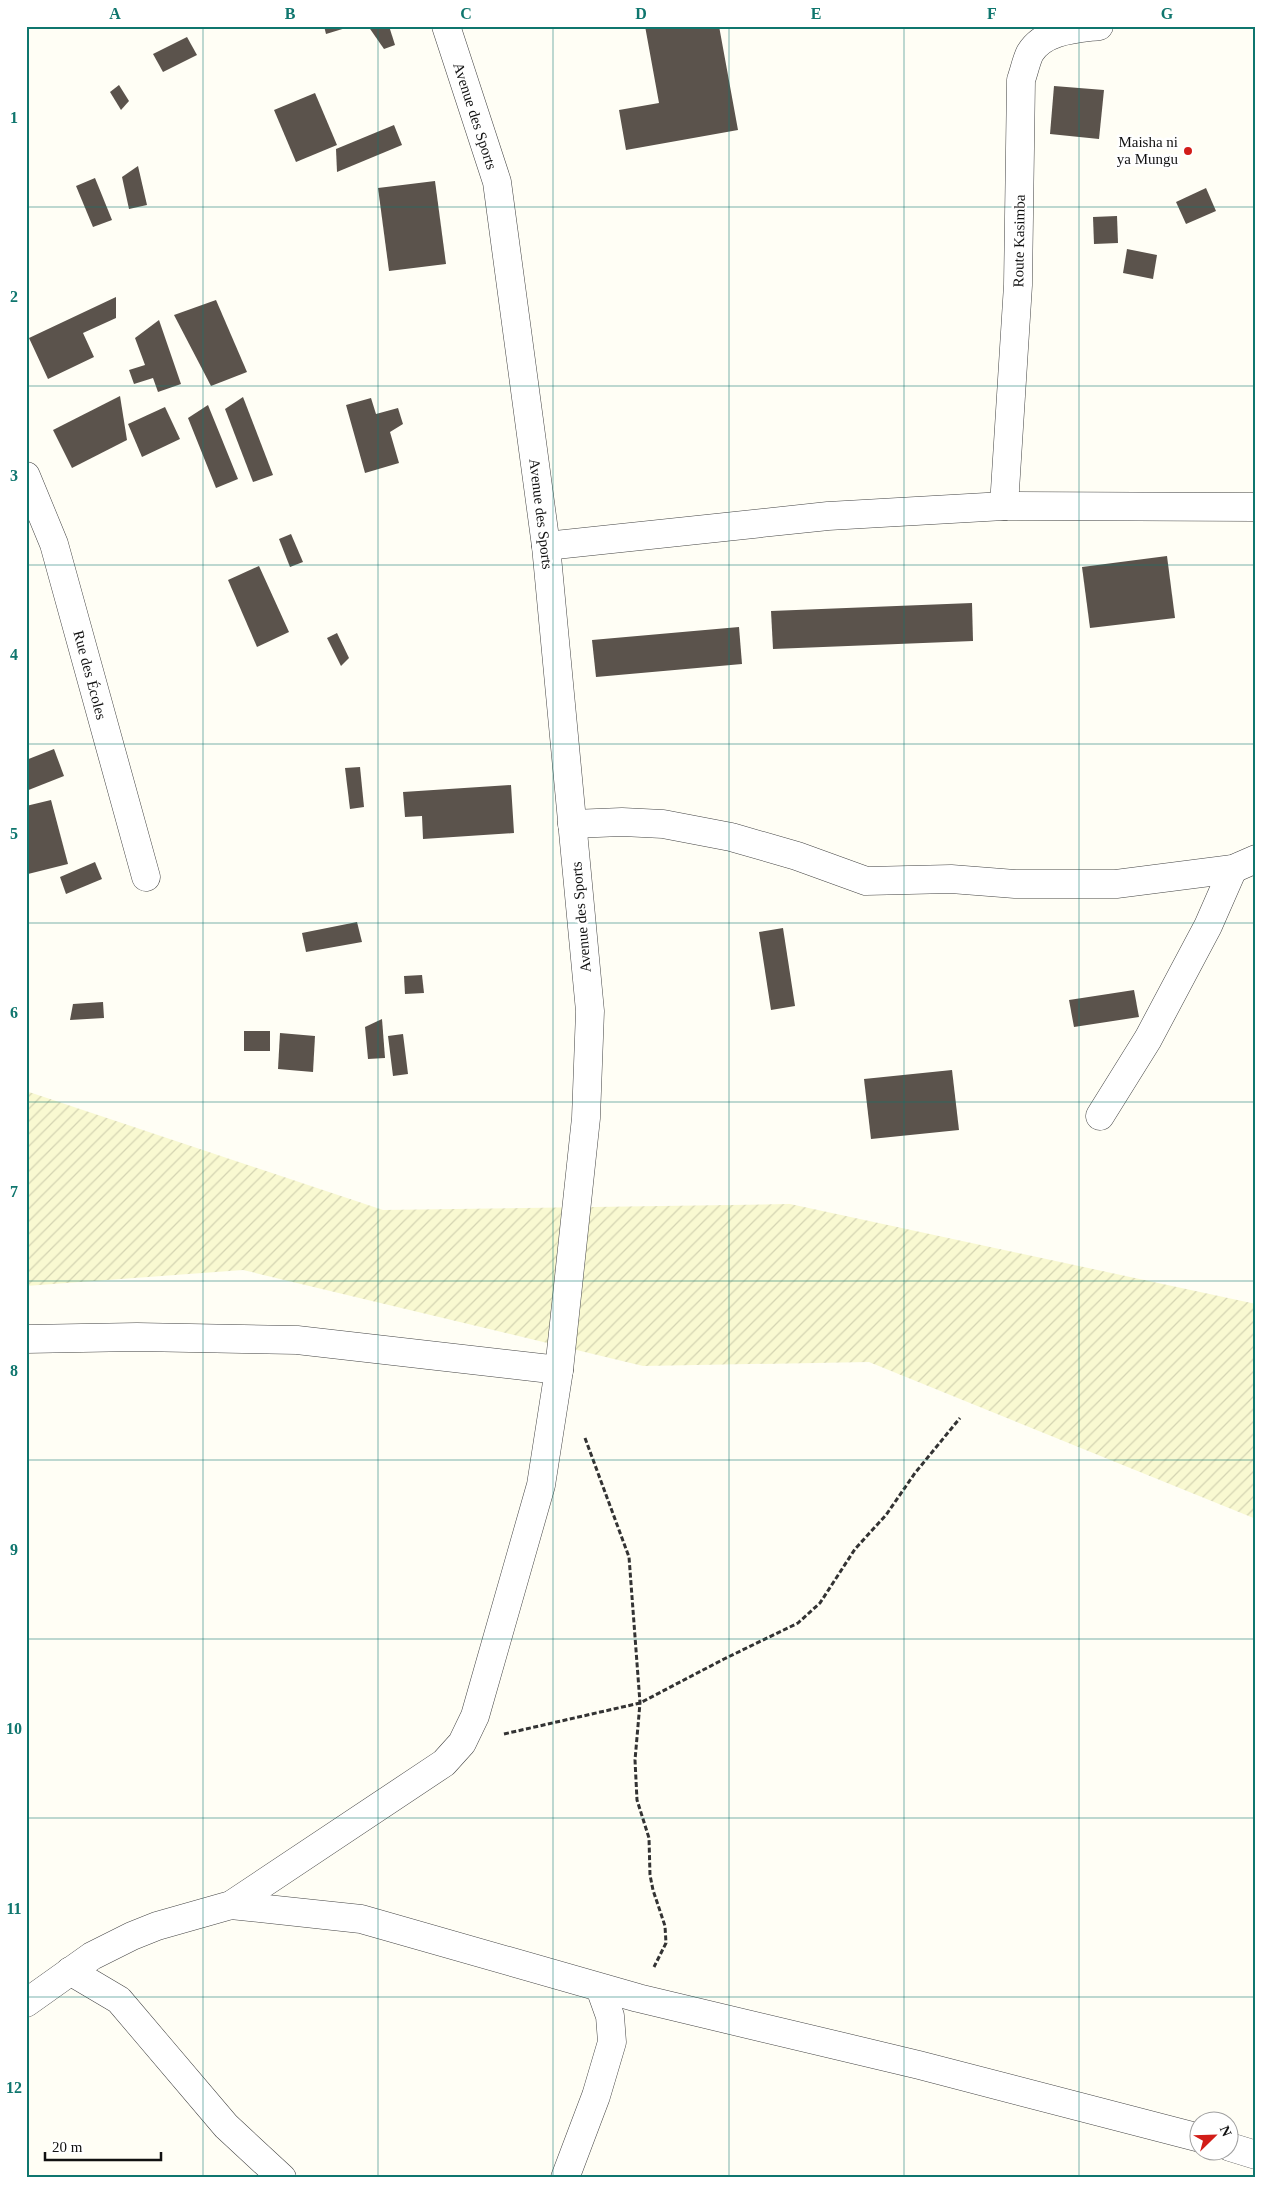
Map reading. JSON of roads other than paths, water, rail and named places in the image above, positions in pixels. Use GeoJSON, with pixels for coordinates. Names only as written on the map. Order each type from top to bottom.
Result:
{"type":"FeatureCollection","features":[{"type":"Feature","properties":{"kind":"street","name":"Avenue des Sports"},"geometry":{"type":"LineString","coordinates":[[231,1905],[444,1763],[462,1743],[475,1716],[541,1485],[559,1370],[586,1118],[590,1011],[546,546],[497,182],[446,26]]}},
{"type":"Feature","properties":{"kind":"street","name":"Route Kasimba"},"geometry":{"type":"LineString","coordinates":[[1004,506],[1018,285],[1021,80],[1030,53],[1046,38],[1068,30],[1099,26]]}},
{"type":"Feature","properties":{"kind":"street","name":"Rue des Écoles"},"geometry":{"type":"LineString","coordinates":[[26,476],[54,544],[146,877]]}},
{"type":"Feature","properties":{"kind":"street"},"geometry":{"type":"LineString","coordinates":[[546,546],[828,516],[1004,506],[1256,507]]}},
{"type":"Feature","properties":{"kind":"street"},"geometry":{"type":"LineString","coordinates":[[572,824],[622,822],[663,824],[731,837],[797,856],[866,881],[951,878],[1015,884],[1116,884],[1244,864]]}},
{"type":"Feature","properties":{"kind":"street"},"geometry":{"type":"LineString","coordinates":[[1100,1116],[1148,1040],[1208,926],[1244,864]]}},
{"type":"Feature","properties":{"kind":"street"},"geometry":{"type":"LineString","coordinates":[[26,1339],[137,1337],[297,1340],[559,1370]]}},
{"type":"Feature","properties":{"kind":"street"},"geometry":{"type":"LineString","coordinates":[[26,2003],[92,1956],[157,1926],[231,1905],[362,1919],[638,1998],[929,2068],[1190,2135]]}},
{"type":"Feature","properties":{"kind":"street"},"geometry":{"type":"LineString","coordinates":[[70,1971],[119,2000],[226,2126],[282,2178]]}},
{"type":"Feature","properties":{"kind":"street"},"geometry":{"type":"LineString","coordinates":[[565,2178],[596,2096],[612,2042],[610,2016],[600,1988]]}},
{"type":"Feature","properties":{"kind":"street"},"geometry":{"type":"LineString","coordinates":[[1240,2150],[1256,2155]]}},
{"type":"Feature","properties":{"kind":"place","name":"Maisha ni ya Mungu"},"geometry":{"type":"Point","coordinates":[1188,151]}}]}
